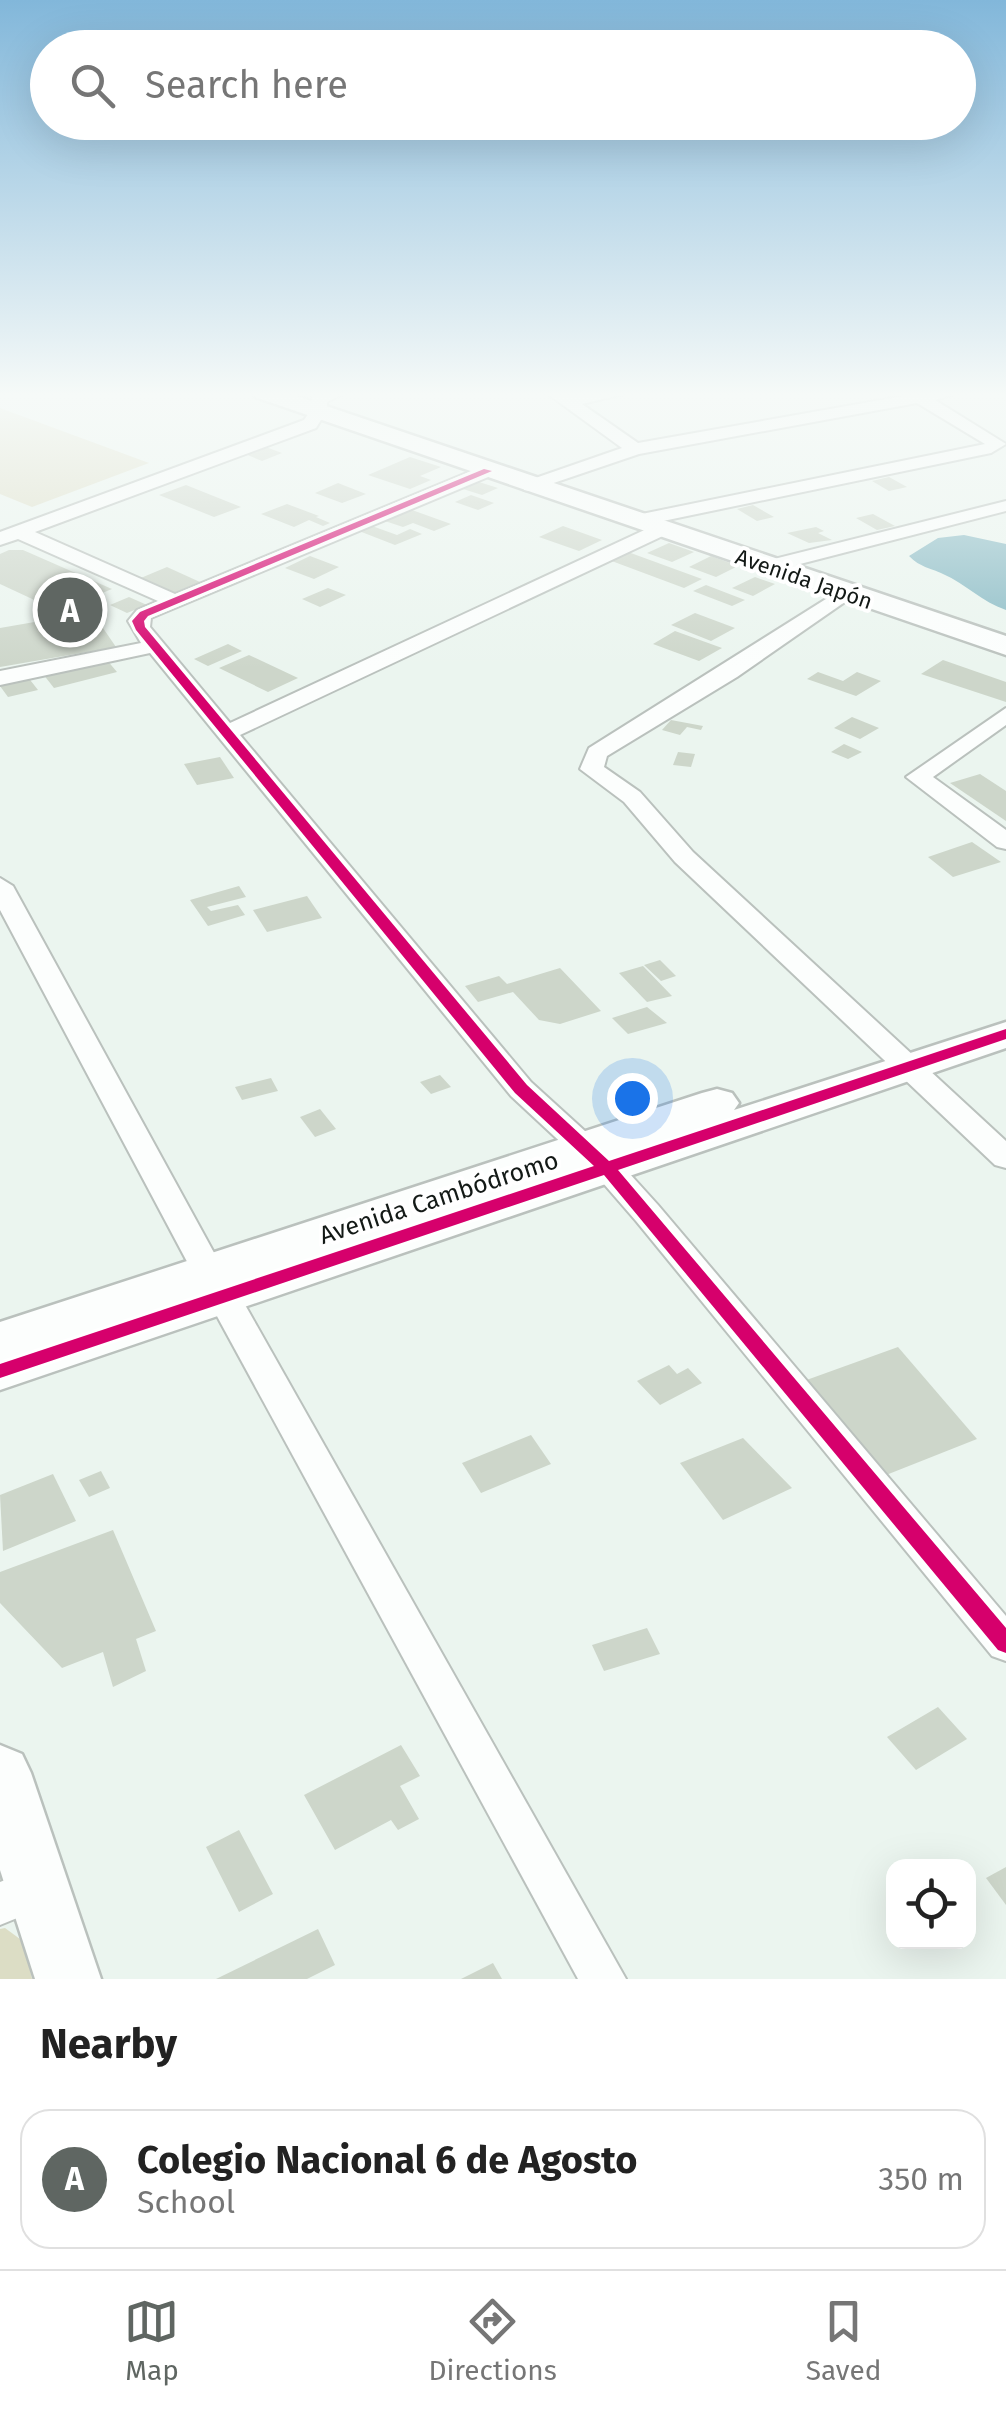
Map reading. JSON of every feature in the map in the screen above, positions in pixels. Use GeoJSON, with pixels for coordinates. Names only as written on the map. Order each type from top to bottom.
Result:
{"type":"FeatureCollection","features":[{"type":"Feature","properties":{"kind":"street"},"geometry":{"type":"LineString","coordinates":[[9,536],[148,484]]}},
{"type":"Feature","properties":{"kind":"street"},"geometry":{"type":"LineString","coordinates":[[456,484],[174,601],[144,614],[138,622],[521,1090],[596,1157],[1006,1644]]}},
{"type":"Feature","properties":{"kind":"street","name":"Avenida Japón"},"geometry":{"type":"LineString","coordinates":[[525,484],[1006,646]]}},
{"type":"Feature","properties":{"kind":"street"},"geometry":{"type":"LineString","coordinates":[[530,486],[535,484]]}},
{"type":"Feature","properties":{"kind":"street"},"geometry":{"type":"LineString","coordinates":[[226,732],[647,526],[831,484]]}},
{"type":"Feature","properties":{"kind":"street"},"geometry":{"type":"LineString","coordinates":[[769,566],[1004,506]]}},
{"type":"Feature","properties":{"kind":"street"},"geometry":{"type":"LineString","coordinates":[[9,536],[174,601]]}},
{"type":"Feature","properties":{"kind":"street"},"geometry":{"type":"LineString","coordinates":[[845,593],[729,672],[597,753],[592,769],[632,797],[684,857],[1006,1158]]}},
{"type":"Feature","properties":{"kind":"street"},"geometry":{"type":"LineString","coordinates":[[0,678],[156,646]]}},
{"type":"Feature","properties":{"kind":"street"},"geometry":{"type":"LineString","coordinates":[[1006,715],[918,777],[1006,842]]}},
{"type":"Feature","properties":{"kind":"street"},"geometry":{"type":"LineString","coordinates":[[0,886],[215,1284],[603,1979]]}},
{"type":"Feature","properties":{"kind":"street","name":"Avenida Cambódromo"},"geometry":{"type":"LineString","coordinates":[[0,1371],[215,1284],[897,1058],[1006,1010]]}},
{"type":"Feature","properties":{"kind":"street","name":"Avenida Cambódromo"},"geometry":{"type":"LineString","coordinates":[[897,1058],[1006,1034]]}},
{"type":"Feature","properties":{"kind":"street","name":"Avenida Cambódromo"},"geometry":{"type":"LineString","coordinates":[[0,1340],[215,1284]]}},
{"type":"Feature","properties":{"kind":"street"},"geometry":{"type":"LineString","coordinates":[[0,1773],[19,1896],[68,1979]]}},
{"type":"Feature","properties":{"kind":"green space"},"geometry":{"type":"Polygon","coordinates":[[[0,484],[92,484],[32,507],[0,494],[0,484]]]}},
{"type":"Feature","properties":{"kind":"green space"},"geometry":{"type":"Polygon","coordinates":[[[5,1928],[24,1942],[32,1979],[0,1979],[0,1929],[5,1928]]]}},
{"type":"Feature","properties":{"kind":"water"},"geometry":{"type":"Polygon","coordinates":[[[964,535],[1006,544],[1006,610],[909,556],[938,538],[964,535]]]}},
{"type":"Feature","properties":{"kind":"building"},"geometry":{"type":"Polygon","coordinates":[[[341,484],[366,494],[342,503],[315,493],[341,484]]]}},
{"type":"Feature","properties":{"kind":"building"},"geometry":{"type":"Polygon","coordinates":[[[474,484],[498,488],[482,495],[463,489],[474,484]]]}},
{"type":"Feature","properties":{"kind":"building"},"geometry":{"type":"Polygon","coordinates":[[[878,484],[907,487],[889,491],[878,484]]]}},
{"type":"Feature","properties":{"kind":"building"},"geometry":{"type":"Polygon","coordinates":[[[186,485],[241,507],[214,517],[159,495],[186,485]]]}},
{"type":"Feature","properties":{"kind":"building"},"geometry":{"type":"Polygon","coordinates":[[[471,495],[494,503],[478,510],[455,502],[471,495]]]}},
{"type":"Feature","properties":{"kind":"building"},"geometry":{"type":"Polygon","coordinates":[[[287,504],[330,523],[323,526],[309,520],[294,527],[261,514],[287,504]]]}},
{"type":"Feature","properties":{"kind":"building"},"geometry":{"type":"Polygon","coordinates":[[[753,505],[774,517],[757,521],[737,509],[753,505]]]}},
{"type":"Feature","properties":{"kind":"building"},"geometry":{"type":"Polygon","coordinates":[[[412,510],[451,524],[434,531],[413,523],[403,527],[385,521],[412,510]]]}},
{"type":"Feature","properties":{"kind":"building"},"geometry":{"type":"Polygon","coordinates":[[[873,514],[895,526],[877,530],[856,518],[873,514]]]}},
{"type":"Feature","properties":{"kind":"building"},"geometry":{"type":"Polygon","coordinates":[[[372,526],[397,535],[410,529],[422,534],[395,545],[359,531],[372,526]]]}},
{"type":"Feature","properties":{"kind":"building"},"geometry":{"type":"Polygon","coordinates":[[[563,526],[602,540],[579,551],[539,537],[563,526]]]}},
{"type":"Feature","properties":{"kind":"building"},"geometry":{"type":"Polygon","coordinates":[[[816,527],[824,531],[818,533],[832,540],[809,543],[787,533],[816,527]]]}},
{"type":"Feature","properties":{"kind":"building"},"geometry":{"type":"Polygon","coordinates":[[[669,543],[694,552],[672,562],[647,553],[669,543]]]}},
{"type":"Feature","properties":{"kind":"building"},"geometry":{"type":"Polygon","coordinates":[[[23,550],[112,589],[58,611],[0,584],[0,554],[23,550]]]}},
{"type":"Feature","properties":{"kind":"building"},"geometry":{"type":"Polygon","coordinates":[[[628,552],[702,579],[684,588],[609,560],[628,552]]]}},
{"type":"Feature","properties":{"kind":"building"},"geometry":{"type":"Polygon","coordinates":[[[310,556],[339,567],[314,579],[285,568],[310,556]]]}},
{"type":"Feature","properties":{"kind":"building"},"geometry":{"type":"Polygon","coordinates":[[[711,556],[738,566],[716,577],[689,567],[711,556]]]}},
{"type":"Feature","properties":{"kind":"building"},"geometry":{"type":"Polygon","coordinates":[[[167,567],[200,582],[176,592],[165,592],[136,580],[167,567]]]}},
{"type":"Feature","properties":{"kind":"building"},"geometry":{"type":"Polygon","coordinates":[[[755,577],[775,584],[753,596],[732,588],[755,577]]]}},
{"type":"Feature","properties":{"kind":"building"},"geometry":{"type":"Polygon","coordinates":[[[706,585],[745,600],[732,606],[693,591],[706,585]]]}},
{"type":"Feature","properties":{"kind":"building"},"geometry":{"type":"Polygon","coordinates":[[[328,588],[346,595],[320,607],[302,599],[328,588]]]}},
{"type":"Feature","properties":{"kind":"building"},"geometry":{"type":"Polygon","coordinates":[[[129,597],[147,605],[127,613],[110,605],[129,597]]]}},
{"type":"Feature","properties":{"kind":"building"},"geometry":{"type":"Polygon","coordinates":[[[92,612],[116,647],[0,667],[0,628],[92,612]]]}},
{"type":"Feature","properties":{"kind":"building"},"geometry":{"type":"Polygon","coordinates":[[[695,613],[735,628],[711,641],[671,625],[695,613]]]}},
{"type":"Feature","properties":{"kind":"building"},"geometry":{"type":"Polygon","coordinates":[[[675,631],[722,648],[699,661],[653,644],[675,631]]]}},
{"type":"Feature","properties":{"kind":"building"},"geometry":{"type":"Polygon","coordinates":[[[228,644],[242,651],[208,666],[194,659],[228,644]]]}},
{"type":"Feature","properties":{"kind":"building"},"geometry":{"type":"Polygon","coordinates":[[[249,655],[298,678],[268,692],[219,668],[249,655]]]}},
{"type":"Feature","properties":{"kind":"building"},"geometry":{"type":"Polygon","coordinates":[[[106,659],[117,672],[54,688],[43,674],[106,659]]]}},
{"type":"Feature","properties":{"kind":"building"},"geometry":{"type":"Polygon","coordinates":[[[943,660],[1006,682],[1006,702],[921,674],[943,660]]]}},
{"type":"Feature","properties":{"kind":"building"},"geometry":{"type":"Polygon","coordinates":[[[818,672],[843,681],[857,672],[881,681],[856,696],[807,679],[818,672]]]}},
{"type":"Feature","properties":{"kind":"building"},"geometry":{"type":"Polygon","coordinates":[[[27,676],[38,690],[8,697],[0,686],[0,682],[27,676]]]}},
{"type":"Feature","properties":{"kind":"building"},"geometry":{"type":"Polygon","coordinates":[[[852,717],[879,728],[860,739],[834,728],[852,717]]]}},
{"type":"Feature","properties":{"kind":"building"},"geometry":{"type":"Polygon","coordinates":[[[671,720],[703,726],[701,730],[687,727],[680,735],[662,730],[671,720]]]}},
{"type":"Feature","properties":{"kind":"building"},"geometry":{"type":"Polygon","coordinates":[[[844,744],[862,752],[848,759],[831,752],[844,744]]]}},
{"type":"Feature","properties":{"kind":"building"},"geometry":{"type":"Polygon","coordinates":[[[678,752],[695,754],[691,767],[673,765],[678,752]]]}},
{"type":"Feature","properties":{"kind":"building"},"geometry":{"type":"Polygon","coordinates":[[[220,757],[234,778],[197,785],[184,764],[220,757]]]}},
{"type":"Feature","properties":{"kind":"building"},"geometry":{"type":"Polygon","coordinates":[[[980,774],[1006,791],[1006,821],[950,783],[980,774]]]}},
{"type":"Feature","properties":{"kind":"building"},"geometry":{"type":"Polygon","coordinates":[[[972,842],[1001,862],[953,877],[928,857],[972,842]]]}},
{"type":"Feature","properties":{"kind":"building"},"geometry":{"type":"Polygon","coordinates":[[[239,886],[246,897],[207,907],[211,911],[238,905],[245,915],[208,926],[190,900],[239,886]]]}},
{"type":"Feature","properties":{"kind":"building"},"geometry":{"type":"Polygon","coordinates":[[[307,896],[322,918],[267,932],[253,910],[307,896]]]}},
{"type":"Feature","properties":{"kind":"building"},"geometry":{"type":"Polygon","coordinates":[[[660,960],[676,976],[661,981],[644,965],[660,960]]]}},
{"type":"Feature","properties":{"kind":"building"},"geometry":{"type":"Polygon","coordinates":[[[643,966],[672,996],[647,1002],[619,973],[643,966]]]}},
{"type":"Feature","properties":{"kind":"building"},"geometry":{"type":"Polygon","coordinates":[[[560,968],[601,1011],[560,1024],[539,1020],[513,992],[478,1002],[465,986],[499,976],[507,984],[560,968]]]}},
{"type":"Feature","properties":{"kind":"building"},"geometry":{"type":"Polygon","coordinates":[[[647,1007],[667,1023],[628,1034],[612,1018],[647,1007]]]}},
{"type":"Feature","properties":{"kind":"building"},"geometry":{"type":"Polygon","coordinates":[[[440,1075],[451,1087],[431,1094],[420,1082],[440,1075]]]}},
{"type":"Feature","properties":{"kind":"building"},"geometry":{"type":"Polygon","coordinates":[[[271,1078],[278,1091],[242,1100],[235,1087],[271,1078]]]}},
{"type":"Feature","properties":{"kind":"building"},"geometry":{"type":"Polygon","coordinates":[[[320,1109],[336,1129],[315,1137],[300,1117],[320,1109]]]}},
{"type":"Feature","properties":{"kind":"building"},"geometry":{"type":"Polygon","coordinates":[[[898,1347],[977,1439],[876,1479],[801,1382],[898,1347]]]}},
{"type":"Feature","properties":{"kind":"building"},"geometry":{"type":"Polygon","coordinates":[[[669,1365],[677,1374],[688,1368],[702,1383],[660,1405],[637,1381],[669,1365]]]}},
{"type":"Feature","properties":{"kind":"building"},"geometry":{"type":"Polygon","coordinates":[[[531,1435],[551,1464],[481,1493],[462,1463],[531,1435]]]}},
{"type":"Feature","properties":{"kind":"building"},"geometry":{"type":"Polygon","coordinates":[[[743,1438],[792,1488],[723,1520],[680,1463],[743,1438]]]}},
{"type":"Feature","properties":{"kind":"building"},"geometry":{"type":"Polygon","coordinates":[[[101,1471],[110,1488],[89,1497],[79,1480],[101,1471]]]}},
{"type":"Feature","properties":{"kind":"building"},"geometry":{"type":"Polygon","coordinates":[[[53,1474],[76,1521],[3,1551],[0,1495],[53,1474]]]}},
{"type":"Feature","properties":{"kind":"building"},"geometry":{"type":"Polygon","coordinates":[[[113,1530],[156,1631],[136,1639],[146,1671],[113,1687],[103,1652],[62,1668],[0,1603],[0,1572],[113,1530]]]}},
{"type":"Feature","properties":{"kind":"building"},"geometry":{"type":"Polygon","coordinates":[[[647,1628],[660,1654],[604,1671],[592,1645],[647,1628]]]}},
{"type":"Feature","properties":{"kind":"building"},"geometry":{"type":"Polygon","coordinates":[[[938,1707],[967,1739],[916,1770],[887,1737],[938,1707]]]}},
{"type":"Feature","properties":{"kind":"building"},"geometry":{"type":"Polygon","coordinates":[[[401,1745],[420,1776],[400,1786],[419,1819],[398,1830],[391,1820],[335,1850],[304,1795],[401,1745]]]}},
{"type":"Feature","properties":{"kind":"building"},"geometry":{"type":"Polygon","coordinates":[[[239,1830],[273,1894],[239,1912],[206,1847],[239,1830]]]}},
{"type":"Feature","properties":{"kind":"building"},"geometry":{"type":"Polygon","coordinates":[[[1006,1867],[1006,1905],[986,1878],[1006,1867]]]}},
{"type":"Feature","properties":{"kind":"building"},"geometry":{"type":"Polygon","coordinates":[[[318,1929],[335,1965],[307,1979],[216,1979],[318,1929]]]}},
{"type":"Feature","properties":{"kind":"building"},"geometry":{"type":"Polygon","coordinates":[[[493,1963],[502,1979],[461,1979],[493,1963]]]}},
{"type":"Feature","properties":{"kind":"cycle path"},"geometry":{"type":"LineString","coordinates":[[455,484],[144,614],[138,621],[140,628],[521,1089],[608,1169],[647,1213],[1006,1644]]}},
{"type":"Feature","properties":{"kind":"cycle path"},"geometry":{"type":"LineString","coordinates":[[0,1371],[1006,1034]]}},
{"type":"Feature","properties":{"kind":"place","name":"Colegio Nacional 6 de Agosto"},"geometry":{"type":"Point","coordinates":[70,610]}}]}
